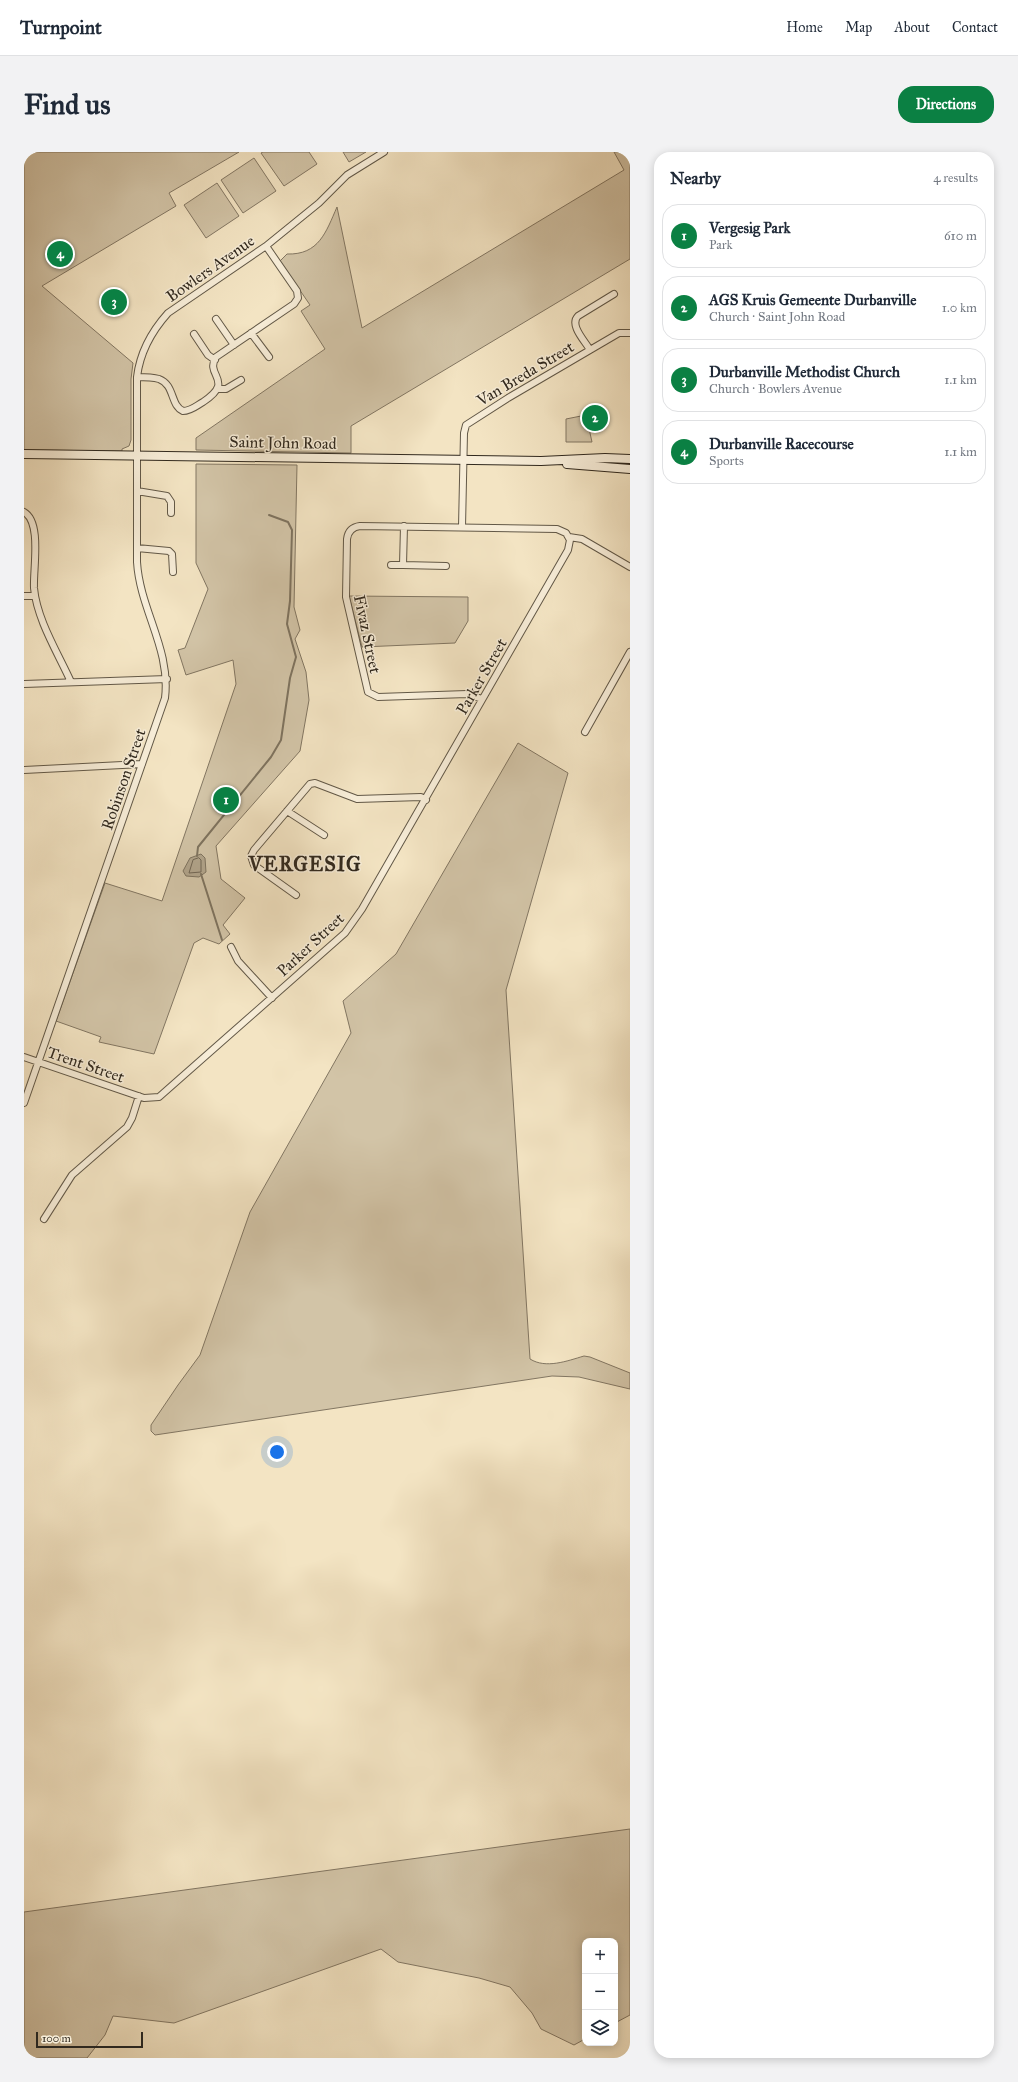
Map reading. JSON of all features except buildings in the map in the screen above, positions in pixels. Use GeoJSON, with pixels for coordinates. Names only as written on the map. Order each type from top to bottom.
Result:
{"type":"FeatureCollection","features":[{"type":"Feature","properties":{"kind":"main road","name":"Saint John Road"},"geometry":{"type":"LineString","coordinates":[[24,454],[137,454],[541,461],[605,458],[630,459]]}},
{"type":"Feature","properties":{"kind":"main road","name":"Saint John Road"},"geometry":{"type":"LineString","coordinates":[[541,461],[630,469]]}},
{"type":"Feature","properties":{"kind":"street","name":"Bowlers Avenue"},"geometry":{"type":"LineString","coordinates":[[137,454],[137,377],[144,348],[162,320],[182,303],[266,246],[320,203],[347,175],[384,152]]}},
{"type":"Feature","properties":{"kind":"street"},"geometry":{"type":"LineString","coordinates":[[215,360],[296,301],[298,294],[266,246]]}},
{"type":"Feature","properties":{"kind":"street"},"geometry":{"type":"LineString","coordinates":[[590,350],[576,327],[576,318],[614,294]]}},
{"type":"Feature","properties":{"kind":"street"},"geometry":{"type":"LineString","coordinates":[[216,318],[234,345]]}},
{"type":"Feature","properties":{"kind":"street"},"geometry":{"type":"LineString","coordinates":[[251,333],[269,357]]}},
{"type":"Feature","properties":{"kind":"street","name":"Van Breda Street"},"geometry":{"type":"LineString","coordinates":[[464,460],[464,431],[468,423],[618,333],[630,333]]}},
{"type":"Feature","properties":{"kind":"street"},"geometry":{"type":"LineString","coordinates":[[137,377],[155,378],[164,382],[171,390],[176,406],[183,411],[192,409],[214,395],[218,389],[215,360],[208,355],[194,334]]}},
{"type":"Feature","properties":{"kind":"street"},"geometry":{"type":"LineString","coordinates":[[218,389],[226,389],[241,380]]}},
{"type":"Feature","properties":{"kind":"street","name":"Robinson Street"},"geometry":{"type":"LineString","coordinates":[[24,1103],[163,705],[167,679],[162,652],[138,575],[137,454]]}},
{"type":"Feature","properties":{"kind":"street"},"geometry":{"type":"LineString","coordinates":[[462,527],[464,460]]}},
{"type":"Feature","properties":{"kind":"street"},"geometry":{"type":"LineString","coordinates":[[137,491],[167,496],[171,502],[171,513]]}},
{"type":"Feature","properties":{"kind":"street"},"geometry":{"type":"LineString","coordinates":[[24,512],[31,518],[34,528],[35,596],[44,624],[71,682]]}},
{"type":"Feature","properties":{"kind":"street","name":"Fivaz Street"},"geometry":{"type":"LineString","coordinates":[[482,699],[467,694],[378,697],[372,696],[366,689],[362,663],[346,597],[347,535],[354,528],[360,526],[404,526],[557,529],[564,531],[569,537],[582,539],[630,567]]}},
{"type":"Feature","properties":{"kind":"street"},"geometry":{"type":"LineString","coordinates":[[403,565],[404,526]]}},
{"type":"Feature","properties":{"kind":"street","name":"Parker Street"},"geometry":{"type":"LineString","coordinates":[[138,1096],[152,1099],[162,1095],[352,926],[426,800],[568,550],[570,543],[569,537]]}},
{"type":"Feature","properties":{"kind":"street"},"geometry":{"type":"LineString","coordinates":[[137,548],[169,551],[172,554],[173,572]]}},
{"type":"Feature","properties":{"kind":"street"},"geometry":{"type":"LineString","coordinates":[[391,565],[446,566]]}},
{"type":"Feature","properties":{"kind":"street"},"geometry":{"type":"LineString","coordinates":[[24,596],[35,596]]}},
{"type":"Feature","properties":{"kind":"street"},"geometry":{"type":"LineString","coordinates":[[585,732],[630,652]]}},
{"type":"Feature","properties":{"kind":"street"},"geometry":{"type":"LineString","coordinates":[[24,684],[167,679]]}},
{"type":"Feature","properties":{"kind":"street"},"geometry":{"type":"LineString","coordinates":[[24,770],[142,764]]}},
{"type":"Feature","properties":{"kind":"street"},"geometry":{"type":"LineString","coordinates":[[296,895],[254,865],[251,860],[254,850],[308,785],[312,783],[361,799],[421,797],[426,800]]}},
{"type":"Feature","properties":{"kind":"street"},"geometry":{"type":"LineString","coordinates":[[287,811],[324,835]]}},
{"type":"Feature","properties":{"kind":"street"},"geometry":{"type":"LineString","coordinates":[[231,947],[238,961],[272,998]]}},
{"type":"Feature","properties":{"kind":"street","name":"Trent Street"},"geometry":{"type":"LineString","coordinates":[[24,1057],[138,1096]]}},
{"type":"Feature","properties":{"kind":"street"},"geometry":{"type":"LineString","coordinates":[[44,1219],[72,1175],[127,1127],[138,1096]]}},
{"type":"Feature","properties":{"kind":"shaded area"},"geometry":{"type":"Polygon","coordinates":[[[24,152],[239,152],[169,193],[176,206],[42,286],[133,363],[131,379],[131,440],[129,446],[122,449],[122,451],[24,450],[24,152]]]}},
{"type":"Feature","properties":{"kind":"shaded area"},"geometry":{"type":"Polygon","coordinates":[[[309,152],[317,164],[284,186],[261,153],[309,152]]]}},
{"type":"Feature","properties":{"kind":"shaded area"},"geometry":{"type":"Polygon","coordinates":[[[343,152],[366,152],[349,162],[343,152]]]}},
{"type":"Feature","properties":{"kind":"shaded area"},"geometry":{"type":"Polygon","coordinates":[[[614,152],[630,152],[630,259],[351,426],[351,453],[196,450],[196,438],[325,349],[301,311],[310,305],[280,261],[287,254],[307,251],[314,246],[325,233],[337,207],[362,328],[624,170],[614,152]]]}},
{"type":"Feature","properties":{"kind":"shaded area"},"geometry":{"type":"Polygon","coordinates":[[[254,158],[276,191],[243,213],[221,180],[254,158]]]}},
{"type":"Feature","properties":{"kind":"shaded area"},"geometry":{"type":"Polygon","coordinates":[[[217,183],[239,216],[206,238],[184,205],[217,183]]]}},
{"type":"Feature","properties":{"kind":"shaded area"},"geometry":{"type":"Polygon","coordinates":[[[586,415],[592,442],[566,442],[566,419],[586,415]]]}},
{"type":"Feature","properties":{"kind":"shaded area"},"geometry":{"type":"Polygon","coordinates":[[[196,464],[297,465],[294,607],[300,630],[295,639],[306,672],[309,700],[300,751],[216,846],[221,879],[245,898],[223,925],[230,934],[219,944],[203,938],[194,943],[154,1054],[99,1042],[101,1037],[56,1021],[105,883],[162,901],[236,684],[233,660],[186,675],[178,650],[185,648],[208,589],[196,563],[196,464]]]}},
{"type":"Feature","properties":{"kind":"shaded area"},"geometry":{"type":"Polygon","coordinates":[[[349,596],[468,597],[468,621],[455,643],[362,647],[349,596]]]}},
{"type":"Feature","properties":{"kind":"shaded area"},"geometry":{"type":"Polygon","coordinates":[[[518,743],[568,773],[506,990],[530,1359],[536,1362],[550,1364],[564,1362],[584,1356],[590,1357],[630,1373],[630,1389],[579,1377],[552,1376],[155,1435],[151,1431],[151,1425],[200,1355],[250,1212],[351,1033],[343,1001],[396,954],[518,743]]]}},
{"type":"Feature","properties":{"kind":"shaded area"},"geometry":{"type":"Polygon","coordinates":[[[630,1829],[630,2015],[618,2021],[618,1938],[582,1938],[582,2041],[574,2045],[541,2029],[532,2013],[510,1987],[479,1978],[398,1962],[381,1949],[174,2023],[113,2016],[105,2035],[87,2058],[24,2058],[24,1912],[630,1829]]]}},
{"type":"Feature","properties":{"kind":"water"},"geometry":{"type":"Polygon","coordinates":[[[201,854],[205,858],[206,872],[199,877],[186,876],[183,871],[190,858],[201,854]]]}},
{"type":"Feature","properties":{"kind":"waterway"},"geometry":{"type":"LineString","coordinates":[[197,856],[198,847],[271,757],[281,740],[290,678],[296,657],[287,624],[290,601],[292,530],[288,522],[269,515]]}},
{"type":"Feature","properties":{"kind":"waterway"},"geometry":{"type":"LineString","coordinates":[[201,874],[222,940]]}},
{"type":"Feature","properties":{"kind":"place","name":"Durbanville Racecourse"},"geometry":{"type":"Point","coordinates":[60,254]}},
{"type":"Feature","properties":{"kind":"place","name":"Durbanville Methodist Church"},"geometry":{"type":"Point","coordinates":[114,302]}},
{"type":"Feature","properties":{"kind":"place","name":"AGS Kruis Gemeente Durbanville"},"geometry":{"type":"Point","coordinates":[595,418]}},
{"type":"Feature","properties":{"kind":"place","name":"Vergesig Park"},"geometry":{"type":"Point","coordinates":[226,800]}},
{"type":"Feature","properties":{"kind":"district","name":"VERGESIG"},"geometry":{"type":"Point","coordinates":[305,864]}}]}
